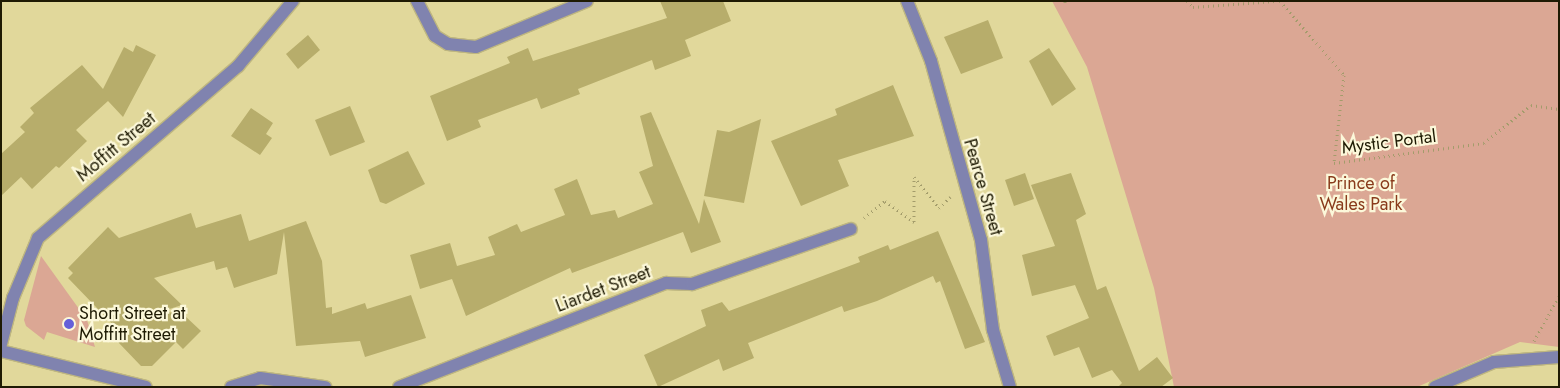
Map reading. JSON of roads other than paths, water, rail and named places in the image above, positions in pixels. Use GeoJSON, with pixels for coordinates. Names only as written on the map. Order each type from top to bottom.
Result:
{"type":"FeatureCollection","features":[{"type":"Feature","properties":{"kind":"street","name":"Moffitt Street"},"geometry":{"type":"LineString","coordinates":[[1,344],[13,298],[38,238],[238,66],[293,1]]}},
{"type":"Feature","properties":{"kind":"street"},"geometry":{"type":"LineString","coordinates":[[418,1],[435,36],[448,44],[476,47],[587,1]]}},
{"type":"Feature","properties":{"kind":"street","name":"Pearce Street"},"geometry":{"type":"LineString","coordinates":[[907,1],[931,61],[963,184],[981,240],[993,330],[1010,387]]}},
{"type":"Feature","properties":{"kind":"street","name":"Liardet Street"},"geometry":{"type":"LineString","coordinates":[[399,387],[666,283],[692,284],[851,228]]}},
{"type":"Feature","properties":{"kind":"street"},"geometry":{"type":"LineString","coordinates":[[1,351],[111,382],[146,387]]}},
{"type":"Feature","properties":{"kind":"street"},"geometry":{"type":"LineString","coordinates":[[1435,387],[1494,362],[1537,356],[1559,356]]}},
{"type":"Feature","properties":{"kind":"street"},"geometry":{"type":"LineString","coordinates":[[232,387],[260,378],[325,387]]}},
{"type":"Feature","properties":{"kind":"place","name":"Short Street at Moffitt Street"},"geometry":{"type":"Point","coordinates":[69,324]}},
{"type":"Feature","properties":{"kind":"park label","name":"Prince of Wales Park"},"geometry":{"type":"Point","coordinates":[1361,194]}}]}
